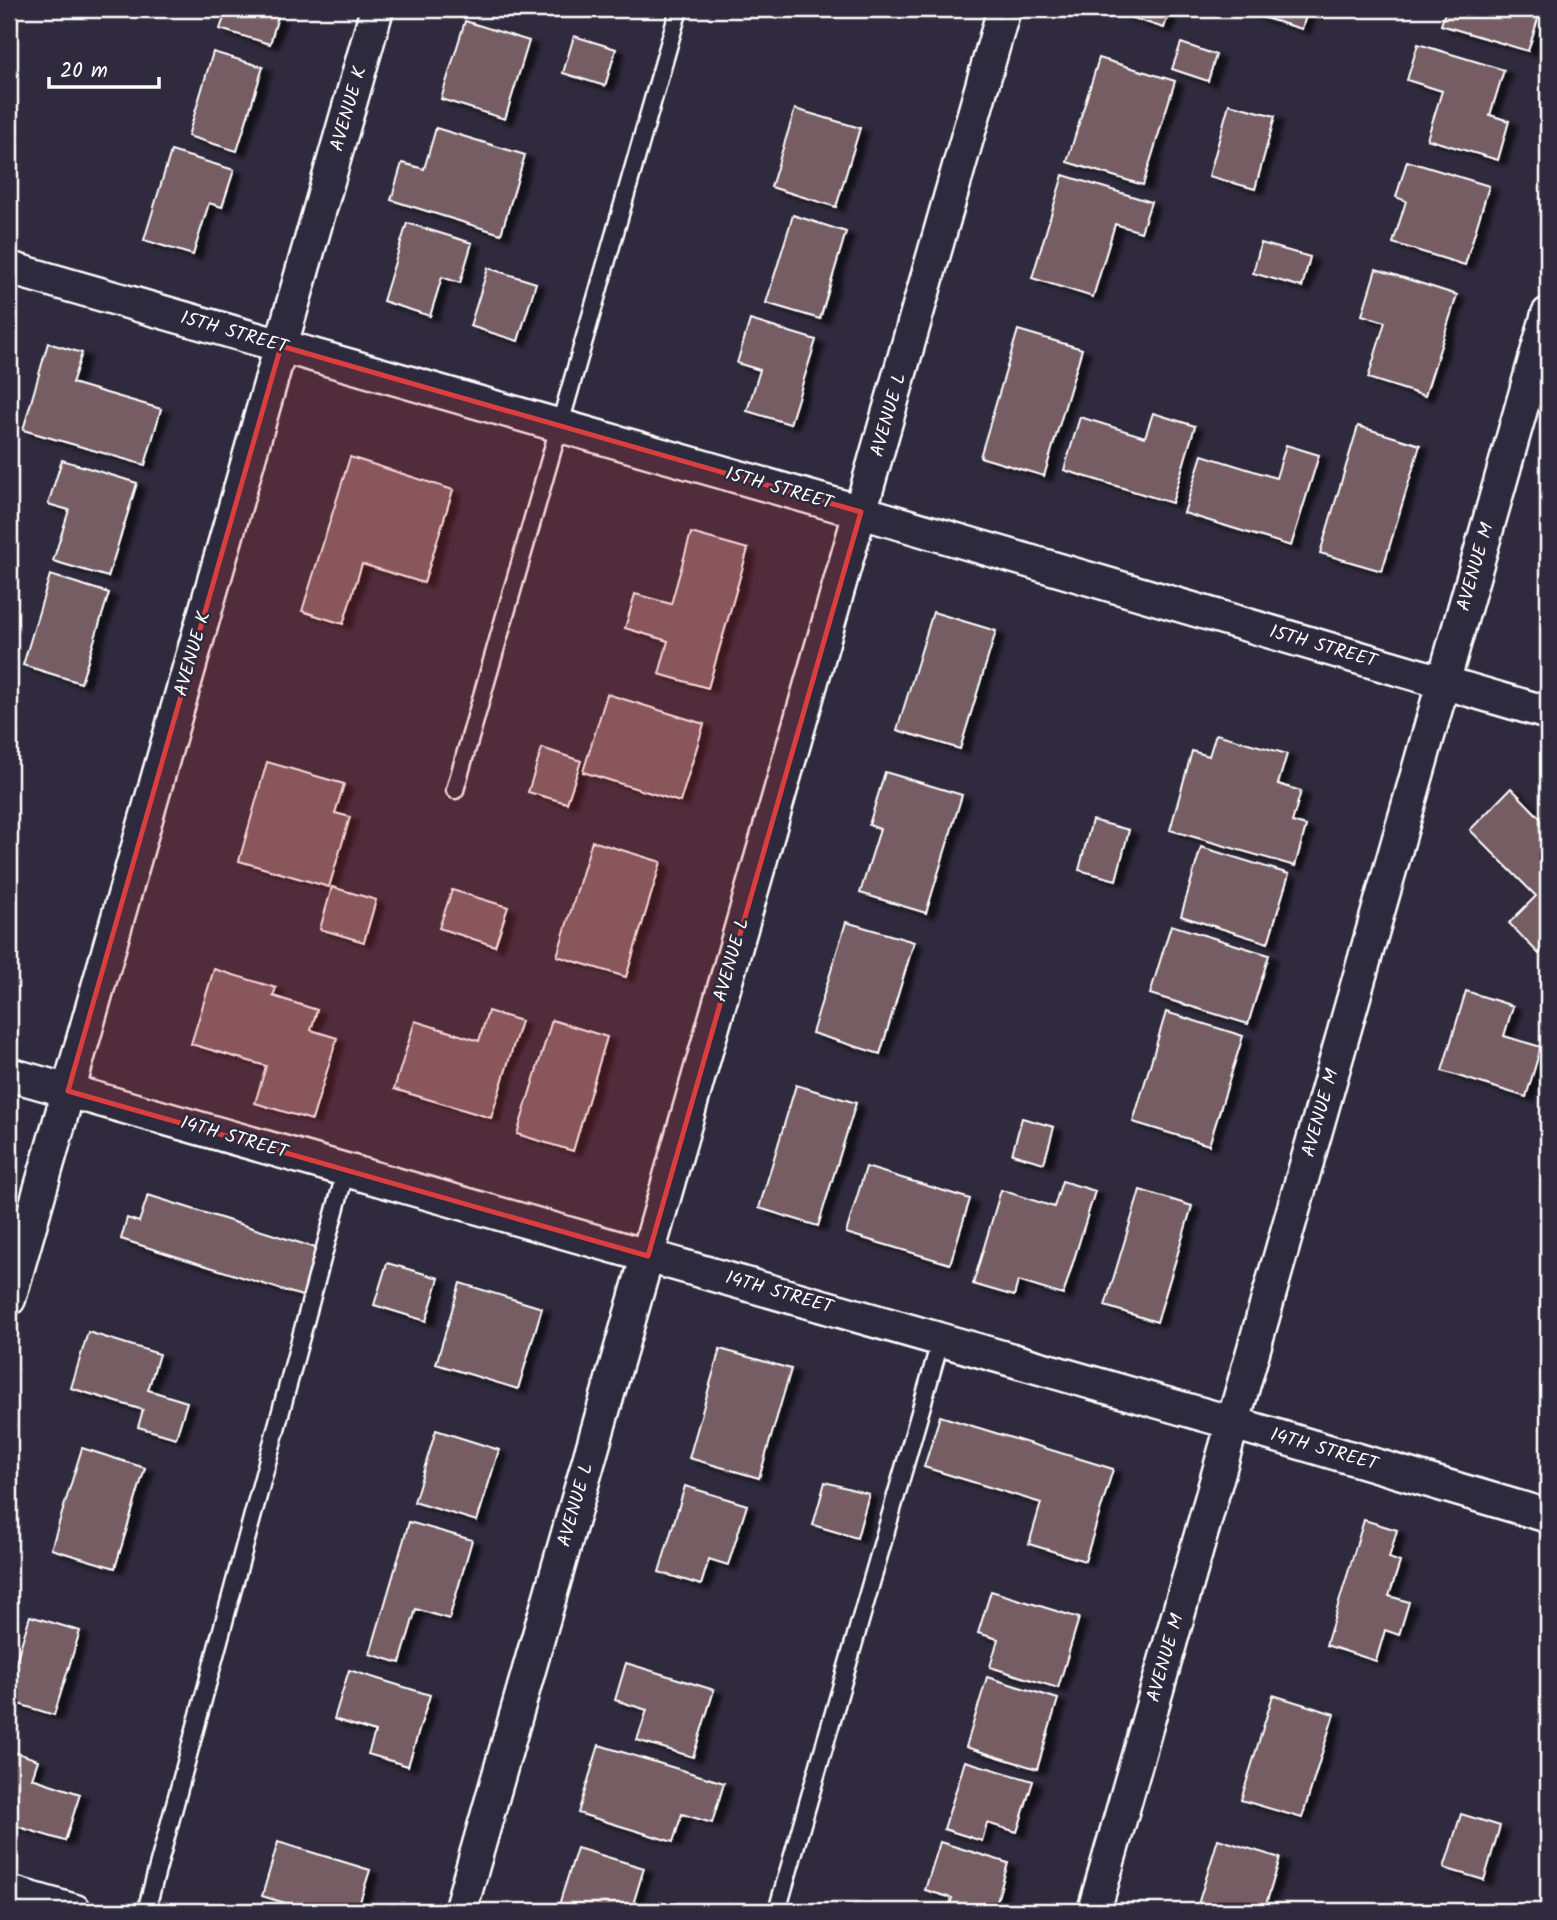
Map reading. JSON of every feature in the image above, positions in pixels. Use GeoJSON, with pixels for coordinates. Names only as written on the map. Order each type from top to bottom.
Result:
{"type":"FeatureCollection","features":[{"type":"Feature","properties":{"kind":"street","name":"AVENUE K"},"geometry":{"type":"LineString","coordinates":[[9,1299],[377,9]]}},
{"type":"Feature","properties":{"kind":"street","name":"AVENUE L"},"geometry":{"type":"LineString","coordinates":[[460,1911],[1004,9]]}},
{"type":"Feature","properties":{"kind":"street","name":"15TH STREET"},"geometry":{"type":"LineString","coordinates":[[9,268],[861,512],[1548,713]]}},
{"type":"Feature","properties":{"kind":"street","name":"AVENUE M"},"geometry":{"type":"LineString","coordinates":[[1094,1911],[1548,314]]}},
{"type":"Feature","properties":{"kind":"street","name":"14TH STREET"},"geometry":{"type":"LineString","coordinates":[[9,1074],[941,1339],[1548,1516]]}},
{"type":"Feature","properties":{"kind":"street"},"geometry":{"type":"LineString","coordinates":[[9,1892],[75,1911]]}},
{"type":"Feature","properties":{"kind":"lane"},"geometry":{"type":"LineString","coordinates":[[454,790],[679,9]]}},
{"type":"Feature","properties":{"kind":"lane"},"geometry":{"type":"LineString","coordinates":[[146,1911],[346,1170]]}},
{"type":"Feature","properties":{"kind":"lane"},"geometry":{"type":"LineString","coordinates":[[776,1911],[941,1339]]}},
{"type":"Feature","properties":{"kind":"highlighted area"},"geometry":{"type":"Polygon","coordinates":[[[281,346],[861,512],[648,1256],[68,1091],[281,346]]]}},
{"type":"Feature","properties":{"kind":"building"},"geometry":{"type":"Polygon","coordinates":[[[227,9],[280,9],[270,44],[220,29],[227,9]]]}},
{"type":"Feature","properties":{"kind":"building"},"geometry":{"type":"Polygon","coordinates":[[[1104,9],[1170,9],[1164,28],[1104,9]]]}},
{"type":"Feature","properties":{"kind":"building"},"geometry":{"type":"Polygon","coordinates":[[[1246,9],[1308,9],[1302,29],[1245,12],[1246,9]]]}},
{"type":"Feature","properties":{"kind":"building"},"geometry":{"type":"Polygon","coordinates":[[[1446,9],[1541,9],[1528,51],[1441,25],[1446,9]]]}},
{"type":"Feature","properties":{"kind":"building"},"geometry":{"type":"Polygon","coordinates":[[[465,21],[529,41],[505,119],[441,99],[465,21]]]}},
{"type":"Feature","properties":{"kind":"building"},"geometry":{"type":"Polygon","coordinates":[[[574,36],[616,49],[605,86],[563,73],[574,36]]]}},
{"type":"Feature","properties":{"kind":"building"},"geometry":{"type":"Polygon","coordinates":[[[1181,43],[1216,55],[1208,81],[1172,69],[1181,43]]]}},
{"type":"Feature","properties":{"kind":"building"},"geometry":{"type":"Polygon","coordinates":[[[1418,44],[1504,70],[1490,115],[1509,121],[1498,160],[1427,139],[1442,91],[1407,80],[1418,44]]]}},
{"type":"Feature","properties":{"kind":"building"},"geometry":{"type":"Polygon","coordinates":[[[213,52],[263,67],[237,151],[188,136],[213,52]]]}},
{"type":"Feature","properties":{"kind":"building"},"geometry":{"type":"Polygon","coordinates":[[[1099,58],[1175,81],[1143,185],[1067,162],[1099,58]]]}},
{"type":"Feature","properties":{"kind":"building"},"geometry":{"type":"Polygon","coordinates":[[[1229,104],[1275,116],[1255,189],[1209,176],[1229,104]]]}},
{"type":"Feature","properties":{"kind":"building"},"geometry":{"type":"Polygon","coordinates":[[[795,109],[860,128],[836,207],[771,187],[795,109]]]}},
{"type":"Feature","properties":{"kind":"building"},"geometry":{"type":"Polygon","coordinates":[[[436,128],[525,155],[501,234],[391,200],[402,163],[424,169],[436,128]]]}},
{"type":"Feature","properties":{"kind":"building"},"geometry":{"type":"Polygon","coordinates":[[[171,151],[234,170],[222,207],[209,203],[193,255],[144,240],[171,151]]]}},
{"type":"Feature","properties":{"kind":"building"},"geometry":{"type":"Polygon","coordinates":[[[1407,161],[1489,186],[1465,265],[1393,243],[1406,201],[1396,197],[1407,161]]]}},
{"type":"Feature","properties":{"kind":"building"},"geometry":{"type":"Polygon","coordinates":[[[1063,175],[1151,202],[1141,232],[1115,224],[1093,297],[1032,278],[1063,175]]]}},
{"type":"Feature","properties":{"kind":"building"},"geometry":{"type":"Polygon","coordinates":[[[793,215],[846,232],[820,319],[766,303],[793,215]]]}},
{"type":"Feature","properties":{"kind":"building"},"geometry":{"type":"Polygon","coordinates":[[[407,223],[472,243],[460,283],[442,277],[430,316],[383,301],[407,223]]]}},
{"type":"Feature","properties":{"kind":"building"},"geometry":{"type":"Polygon","coordinates":[[[1261,243],[1310,257],[1302,287],[1253,273],[1261,243]]]}},
{"type":"Feature","properties":{"kind":"building"},"geometry":{"type":"Polygon","coordinates":[[[488,268],[536,283],[518,341],[470,326],[488,268]]]}},
{"type":"Feature","properties":{"kind":"building"},"geometry":{"type":"Polygon","coordinates":[[[1376,269],[1457,295],[1425,396],[1368,378],[1385,322],[1362,315],[1376,269]]]}},
{"type":"Feature","properties":{"kind":"building"},"geometry":{"type":"Polygon","coordinates":[[[750,320],[816,340],[790,424],[747,411],[760,370],[737,363],[750,320]]]}},
{"type":"Feature","properties":{"kind":"building"},"geometry":{"type":"Polygon","coordinates":[[[1018,330],[1082,349],[1044,476],[980,457],[1018,330]]]}},
{"type":"Feature","properties":{"kind":"building"},"geometry":{"type":"Polygon","coordinates":[[[48,343],[82,353],[72,383],[161,409],[145,465],[23,430],[48,343]]]}},
{"type":"Feature","properties":{"kind":"building"},"geometry":{"type":"Polygon","coordinates":[[[1153,413],[1195,426],[1172,503],[1064,470],[1080,417],[1145,437],[1153,413]]]}},
{"type":"Feature","properties":{"kind":"building"},"geometry":{"type":"Polygon","coordinates":[[[1358,426],[1420,445],[1382,571],[1320,553],[1358,426]]]}},
{"type":"Feature","properties":{"kind":"building"},"geometry":{"type":"Polygon","coordinates":[[[1286,445],[1319,455],[1291,546],[1184,513],[1202,455],[1276,478],[1286,445]]]}},
{"type":"Feature","properties":{"kind":"building"},"geometry":{"type":"Polygon","coordinates":[[[350,457],[453,490],[424,583],[362,564],[343,624],[302,611],[350,457]]]}},
{"type":"Feature","properties":{"kind":"building"},"geometry":{"type":"Polygon","coordinates":[[[62,460],[137,483],[108,577],[53,561],[69,510],[48,504],[62,460]]]}},
{"type":"Feature","properties":{"kind":"building"},"geometry":{"type":"Polygon","coordinates":[[[691,533],[748,549],[708,688],[659,674],[668,641],[625,628],[635,594],[671,604],[691,533]]]}},
{"type":"Feature","properties":{"kind":"building"},"geometry":{"type":"Polygon","coordinates":[[[50,575],[109,593],[81,683],[23,665],[50,575]]]}},
{"type":"Feature","properties":{"kind":"building"},"geometry":{"type":"Polygon","coordinates":[[[933,612],[996,631],[960,749],[897,730],[933,612]]]}},
{"type":"Feature","properties":{"kind":"building"},"geometry":{"type":"Polygon","coordinates":[[[607,694],[704,724],[680,802],[583,772],[607,694]]]}},
{"type":"Feature","properties":{"kind":"building"},"geometry":{"type":"Polygon","coordinates":[[[1216,734],[1287,754],[1278,784],[1301,791],[1292,822],[1306,826],[1295,866],[1170,830],[1192,751],[1209,756],[1216,734]]]}},
{"type":"Feature","properties":{"kind":"building"},"geometry":{"type":"Polygon","coordinates":[[[542,748],[581,761],[567,803],[528,792],[542,748]]]}},
{"type":"Feature","properties":{"kind":"building"},"geometry":{"type":"Polygon","coordinates":[[[267,762],[344,784],[335,813],[350,817],[329,887],[239,861],[267,762]]]}},
{"type":"Feature","properties":{"kind":"building"},"geometry":{"type":"Polygon","coordinates":[[[885,772],[962,795],[926,913],[860,893],[880,829],[869,825],[885,772]]]}},
{"type":"Feature","properties":{"kind":"building"},"geometry":{"type":"Polygon","coordinates":[[[1511,788],[1548,826],[1548,944],[1539,954],[1509,923],[1536,896],[1470,830],[1511,788]]]}},
{"type":"Feature","properties":{"kind":"building"},"geometry":{"type":"Polygon","coordinates":[[[1092,820],[1129,830],[1116,880],[1079,870],[1092,820]]]}},
{"type":"Feature","properties":{"kind":"building"},"geometry":{"type":"Polygon","coordinates":[[[592,841],[661,862],[626,977],[557,956],[592,841]]]}},
{"type":"Feature","properties":{"kind":"building"},"geometry":{"type":"Polygon","coordinates":[[[1201,847],[1289,874],[1268,943],[1181,916],[1201,847]]]}},
{"type":"Feature","properties":{"kind":"building"},"geometry":{"type":"Polygon","coordinates":[[[332,887],[376,900],[364,942],[320,929],[332,887]]]}},
{"type":"Feature","properties":{"kind":"building"},"geometry":{"type":"Polygon","coordinates":[[[452,890],[508,907],[495,946],[439,928],[452,890]]]}},
{"type":"Feature","properties":{"kind":"building"},"geometry":{"type":"Polygon","coordinates":[[[846,922],[914,942],[880,1054],[812,1033],[846,922]]]}},
{"type":"Feature","properties":{"kind":"building"},"geometry":{"type":"Polygon","coordinates":[[[1171,925],[1269,955],[1248,1024],[1150,994],[1171,925]]]}},
{"type":"Feature","properties":{"kind":"building"},"geometry":{"type":"Polygon","coordinates":[[[214,969],[276,988],[273,996],[317,1010],[311,1030],[337,1038],[312,1120],[255,1103],[266,1066],[191,1044],[214,969]]]}},
{"type":"Feature","properties":{"kind":"building"},"geometry":{"type":"Polygon","coordinates":[[[1466,991],[1513,1006],[1504,1036],[1541,1047],[1526,1097],[1442,1071],[1466,991]]]}},
{"type":"Feature","properties":{"kind":"building"},"geometry":{"type":"Polygon","coordinates":[[[488,1011],[521,1021],[491,1118],[394,1089],[415,1021],[479,1041],[488,1011]]]}},
{"type":"Feature","properties":{"kind":"building"},"geometry":{"type":"Polygon","coordinates":[[[1166,1012],[1243,1036],[1209,1145],[1133,1122],[1166,1012]]]}},
{"type":"Feature","properties":{"kind":"building"},"geometry":{"type":"Polygon","coordinates":[[[552,1020],[607,1037],[573,1151],[517,1134],[552,1020]]]}},
{"type":"Feature","properties":{"kind":"building"},"geometry":{"type":"Polygon","coordinates":[[[796,1085],[856,1103],[818,1226],[759,1208],[796,1085]]]}},
{"type":"Feature","properties":{"kind":"building"},"geometry":{"type":"Polygon","coordinates":[[[1022,1118],[1054,1127],[1044,1163],[1012,1154],[1022,1118]]]}},
{"type":"Feature","properties":{"kind":"building"},"geometry":{"type":"Polygon","coordinates":[[[866,1167],[970,1199],[950,1264],[846,1233],[866,1167]]]}},
{"type":"Feature","properties":{"kind":"building"},"geometry":{"type":"Polygon","coordinates":[[[1062,1181],[1095,1191],[1063,1295],[1018,1281],[1014,1296],[973,1284],[1001,1190],[1054,1207],[1062,1181]]]}},
{"type":"Feature","properties":{"kind":"building"},"geometry":{"type":"Polygon","coordinates":[[[1140,1190],[1192,1206],[1157,1322],[1105,1306],[1140,1190]]]}},
{"type":"Feature","properties":{"kind":"building"},"geometry":{"type":"Polygon","coordinates":[[[148,1195],[319,1249],[305,1297],[121,1239],[127,1218],[139,1222],[148,1195]]]}},
{"type":"Feature","properties":{"kind":"building"},"geometry":{"type":"Polygon","coordinates":[[[387,1263],[439,1278],[426,1321],[374,1305],[387,1263]]]}},
{"type":"Feature","properties":{"kind":"building"},"geometry":{"type":"Polygon","coordinates":[[[460,1283],[542,1308],[518,1389],[436,1364],[460,1283]]]}},
{"type":"Feature","properties":{"kind":"building"},"geometry":{"type":"Polygon","coordinates":[[[88,1332],[159,1354],[148,1390],[187,1402],[176,1438],[138,1427],[143,1410],[71,1388],[88,1332]]]}},
{"type":"Feature","properties":{"kind":"building"},"geometry":{"type":"Polygon","coordinates":[[[720,1349],[791,1369],[759,1478],[689,1458],[720,1349]]]}},
{"type":"Feature","properties":{"kind":"building"},"geometry":{"type":"Polygon","coordinates":[[[940,1416],[1113,1469],[1085,1561],[1029,1544],[1041,1503],[924,1467],[940,1416]]]}},
{"type":"Feature","properties":{"kind":"building"},"geometry":{"type":"Polygon","coordinates":[[[436,1430],[499,1450],[477,1521],[414,1502],[436,1430]]]}},
{"type":"Feature","properties":{"kind":"building"},"geometry":{"type":"Polygon","coordinates":[[[82,1448],[145,1468],[115,1568],[51,1549],[82,1448]]]}},
{"type":"Feature","properties":{"kind":"building"},"geometry":{"type":"Polygon","coordinates":[[[825,1482],[869,1494],[857,1538],[813,1525],[825,1482]]]}},
{"type":"Feature","properties":{"kind":"building"},"geometry":{"type":"Polygon","coordinates":[[[685,1486],[747,1505],[728,1565],[709,1559],[701,1585],[659,1572],[685,1486]]]}},
{"type":"Feature","properties":{"kind":"building"},"geometry":{"type":"Polygon","coordinates":[[[1364,1520],[1397,1530],[1389,1558],[1400,1562],[1389,1596],[1409,1602],[1399,1635],[1385,1630],[1376,1661],[1326,1645],[1364,1520]]]}},
{"type":"Feature","properties":{"kind":"building"},"geometry":{"type":"Polygon","coordinates":[[[409,1522],[472,1540],[449,1619],[416,1609],[400,1663],[370,1654],[409,1522]]]}},
{"type":"Feature","properties":{"kind":"building"},"geometry":{"type":"Polygon","coordinates":[[[991,1591],[1079,1618],[1058,1688],[990,1667],[998,1639],[978,1633],[991,1591]]]}},
{"type":"Feature","properties":{"kind":"building"},"geometry":{"type":"Polygon","coordinates":[[[30,1616],[80,1631],[54,1715],[9,1701],[9,1684],[30,1616]]]}},
{"type":"Feature","properties":{"kind":"building"},"geometry":{"type":"Polygon","coordinates":[[[626,1663],[714,1690],[693,1757],[637,1740],[647,1710],[615,1700],[626,1663]]]}},
{"type":"Feature","properties":{"kind":"building"},"geometry":{"type":"Polygon","coordinates":[[[349,1670],[430,1695],[408,1766],[368,1754],[375,1732],[334,1719],[349,1670]]]}},
{"type":"Feature","properties":{"kind":"building"},"geometry":{"type":"Polygon","coordinates":[[[987,1677],[1058,1699],[1037,1769],[966,1747],[987,1677]]]}},
{"type":"Feature","properties":{"kind":"building"},"geometry":{"type":"Polygon","coordinates":[[[1273,1695],[1334,1714],[1302,1818],[1241,1800],[1273,1695]]]}},
{"type":"Feature","properties":{"kind":"building"},"geometry":{"type":"Polygon","coordinates":[[[599,1745],[724,1783],[712,1823],[682,1814],[673,1842],[578,1813],[599,1745]]]}},
{"type":"Feature","properties":{"kind":"building"},"geometry":{"type":"Polygon","coordinates":[[[9,1750],[38,1760],[32,1778],[80,1794],[65,1841],[9,1824],[9,1750]]]}},
{"type":"Feature","properties":{"kind":"building"},"geometry":{"type":"Polygon","coordinates":[[[965,1761],[1033,1781],[1017,1832],[987,1823],[982,1841],[944,1829],[965,1761]]]}},
{"type":"Feature","properties":{"kind":"building"},"geometry":{"type":"Polygon","coordinates":[[[1461,1814],[1500,1826],[1484,1880],[1444,1868],[1461,1814]]]}},
{"type":"Feature","properties":{"kind":"building"},"geometry":{"type":"Polygon","coordinates":[[[1218,1839],[1280,1858],[1264,1911],[1196,1911],[1218,1839]]]}},
{"type":"Feature","properties":{"kind":"building"},"geometry":{"type":"Polygon","coordinates":[[[278,1842],[370,1870],[357,1911],[312,1911],[262,1896],[278,1842]]]}},
{"type":"Feature","properties":{"kind":"building"},"geometry":{"type":"Polygon","coordinates":[[[940,1842],[1008,1863],[994,1911],[948,1911],[952,1898],[925,1890],[940,1842]]]}},
{"type":"Feature","properties":{"kind":"building"},"geometry":{"type":"Polygon","coordinates":[[[577,1848],[644,1868],[631,1911],[557,1911],[577,1848]]]}}]}
